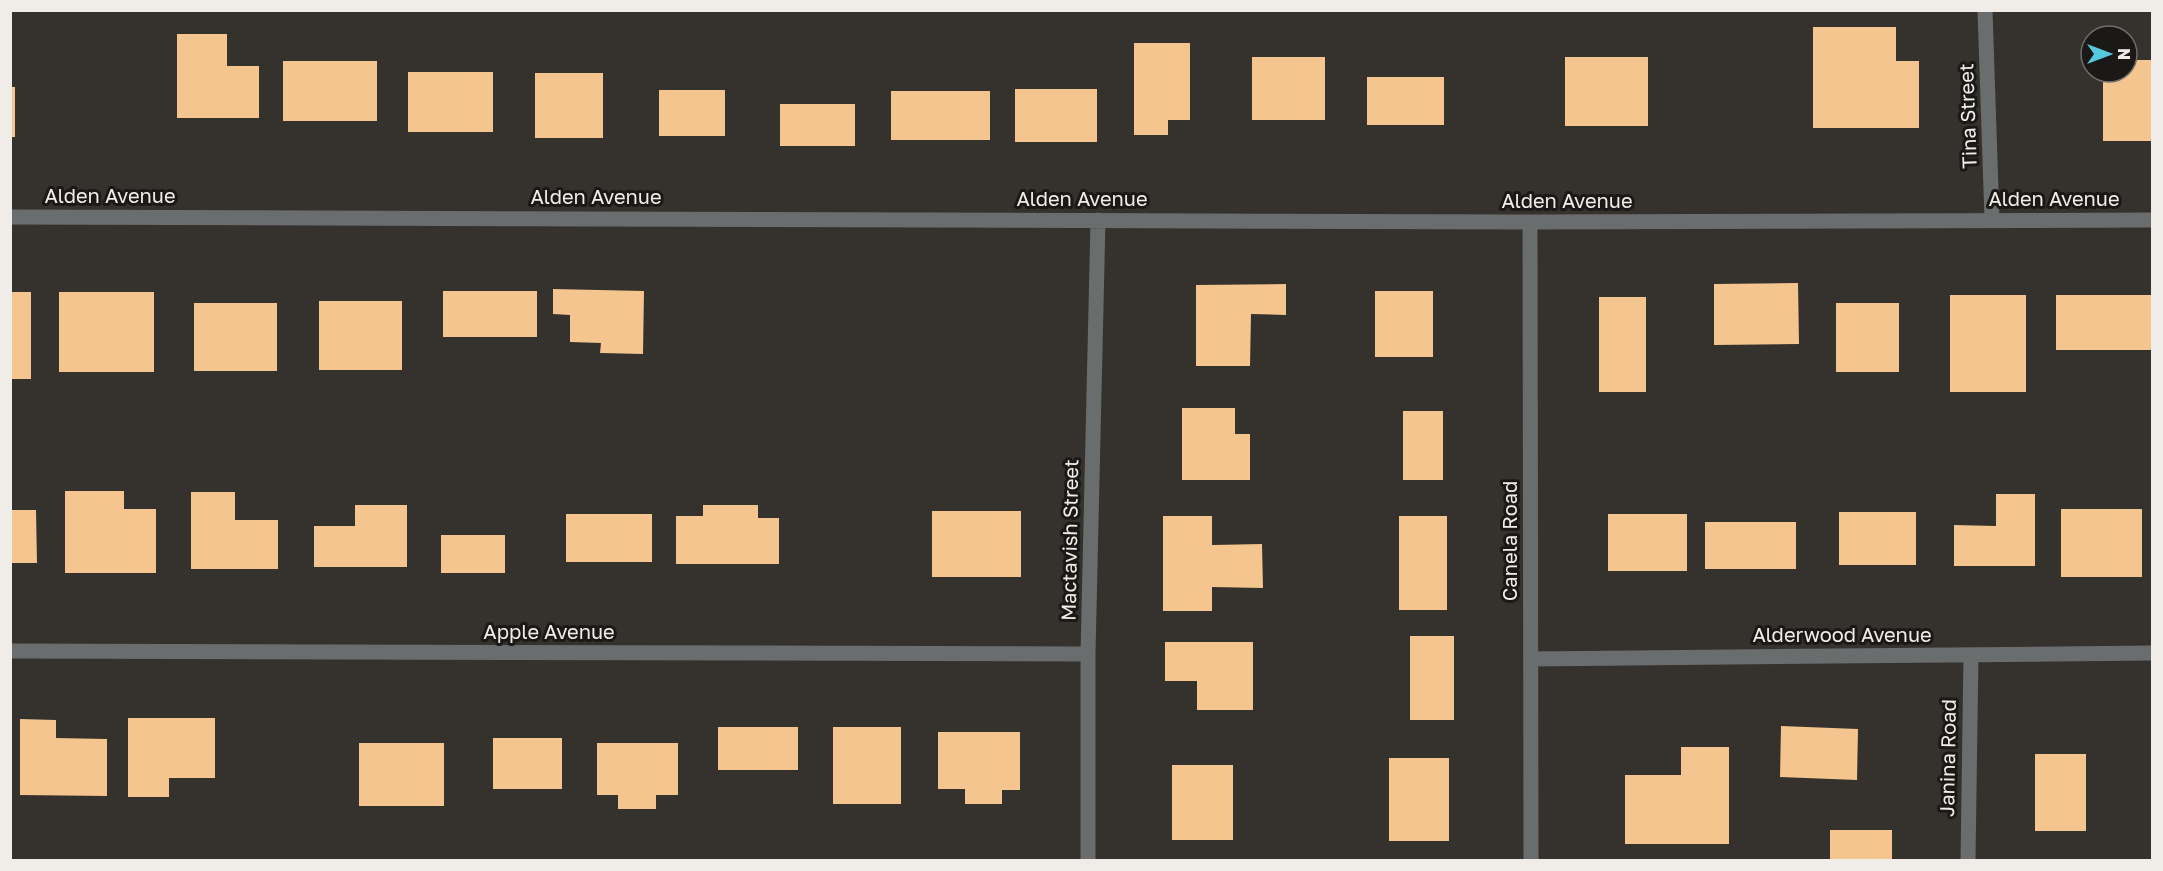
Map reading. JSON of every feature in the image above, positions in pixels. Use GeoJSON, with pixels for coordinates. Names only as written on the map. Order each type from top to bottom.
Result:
{"type":"FeatureCollection","features":[{"type":"Feature","properties":{"kind":"street","name":"Tina Street"},"geometry":{"type":"LineString","coordinates":[[1985,10],[1992,220]]}},
{"type":"Feature","properties":{"kind":"street","name":"Alden Avenue"},"geometry":{"type":"LineString","coordinates":[[10,217],[1530,222],[2152,220]]}},
{"type":"Feature","properties":{"kind":"street","name":"Mactavish Street"},"geometry":{"type":"LineString","coordinates":[[1088,861],[1088,654],[1098,220]]}},
{"type":"Feature","properties":{"kind":"street","name":"Canela Road"},"geometry":{"type":"LineString","coordinates":[[1530,222],[1531,861]]}},
{"type":"Feature","properties":{"kind":"street","name":"Apple Avenue"},"geometry":{"type":"LineString","coordinates":[[10,651],[1088,654]]}},
{"type":"Feature","properties":{"kind":"street","name":"Alderwood Avenue"},"geometry":{"type":"LineString","coordinates":[[1531,659],[2152,653]]}},
{"type":"Feature","properties":{"kind":"street","name":"Janina Road"},"geometry":{"type":"LineString","coordinates":[[1968,861],[1971,655]]}},
{"type":"Feature","properties":{"kind":"building"},"geometry":{"type":"Polygon","coordinates":[[[1813,27],[1896,27],[1896,61],[1919,61],[1919,128],[1813,128],[1813,27]]]}},
{"type":"Feature","properties":{"kind":"building"},"geometry":{"type":"Polygon","coordinates":[[[177,34],[227,34],[227,66],[259,66],[259,118],[177,118],[177,34]]]}},
{"type":"Feature","properties":{"kind":"building"},"geometry":{"type":"Polygon","coordinates":[[[1134,43],[1190,43],[1190,120],[1168,120],[1168,135],[1134,135],[1134,43]]]}},
{"type":"Feature","properties":{"kind":"building"},"geometry":{"type":"Polygon","coordinates":[[[1252,57],[1325,57],[1325,120],[1252,120],[1252,57]]]}},
{"type":"Feature","properties":{"kind":"building"},"geometry":{"type":"Polygon","coordinates":[[[1565,57],[1648,57],[1648,126],[1565,126],[1565,57]]]}},
{"type":"Feature","properties":{"kind":"building"},"geometry":{"type":"Polygon","coordinates":[[[2139,60],[2152,60],[2152,141],[2103,141],[2103,84],[2139,84],[2139,60]]]}},
{"type":"Feature","properties":{"kind":"building"},"geometry":{"type":"Polygon","coordinates":[[[283,61],[377,61],[377,121],[283,121],[283,61]]]}},
{"type":"Feature","properties":{"kind":"building"},"geometry":{"type":"Polygon","coordinates":[[[408,72],[493,72],[493,132],[408,132],[408,72]]]}},
{"type":"Feature","properties":{"kind":"building"},"geometry":{"type":"Polygon","coordinates":[[[535,73],[603,73],[603,138],[535,138],[535,73]]]}},
{"type":"Feature","properties":{"kind":"building"},"geometry":{"type":"Polygon","coordinates":[[[1367,77],[1444,77],[1444,125],[1367,125],[1367,77]]]}},
{"type":"Feature","properties":{"kind":"building"},"geometry":{"type":"Polygon","coordinates":[[[10,87],[15,87],[15,137],[10,137],[10,87]]]}},
{"type":"Feature","properties":{"kind":"building"},"geometry":{"type":"Polygon","coordinates":[[[1015,89],[1097,89],[1097,142],[1015,142],[1015,89]]]}},
{"type":"Feature","properties":{"kind":"building"},"geometry":{"type":"Polygon","coordinates":[[[659,90],[725,90],[725,136],[659,136],[659,90]]]}},
{"type":"Feature","properties":{"kind":"building"},"geometry":{"type":"Polygon","coordinates":[[[891,91],[990,91],[990,140],[891,140],[891,91]]]}},
{"type":"Feature","properties":{"kind":"building"},"geometry":{"type":"Polygon","coordinates":[[[780,104],[855,104],[855,146],[780,146],[780,104]]]}},
{"type":"Feature","properties":{"kind":"building"},"geometry":{"type":"Polygon","coordinates":[[[1798,283],[1799,344],[1714,345],[1714,284],[1798,283]]]}},
{"type":"Feature","properties":{"kind":"building"},"geometry":{"type":"Polygon","coordinates":[[[1286,284],[1286,315],[1251,314],[1250,366],[1196,366],[1196,285],[1286,284]]]}},
{"type":"Feature","properties":{"kind":"building"},"geometry":{"type":"Polygon","coordinates":[[[553,289],[644,291],[643,354],[600,353],[601,343],[570,342],[570,315],[553,314],[553,289]]]}},
{"type":"Feature","properties":{"kind":"building"},"geometry":{"type":"Polygon","coordinates":[[[443,291],[537,291],[537,337],[443,337],[443,291]]]}},
{"type":"Feature","properties":{"kind":"building"},"geometry":{"type":"Polygon","coordinates":[[[1375,291],[1433,291],[1433,357],[1375,357],[1375,291]]]}},
{"type":"Feature","properties":{"kind":"building"},"geometry":{"type":"Polygon","coordinates":[[[10,292],[31,292],[31,379],[10,379],[10,292]]]}},
{"type":"Feature","properties":{"kind":"building"},"geometry":{"type":"Polygon","coordinates":[[[59,292],[154,292],[154,372],[59,372],[59,292]]]}},
{"type":"Feature","properties":{"kind":"building"},"geometry":{"type":"Polygon","coordinates":[[[1950,295],[2026,295],[2026,392],[1950,392],[1950,295]]]}},
{"type":"Feature","properties":{"kind":"building"},"geometry":{"type":"Polygon","coordinates":[[[2056,295],[2152,295],[2152,350],[2056,350],[2056,295]]]}},
{"type":"Feature","properties":{"kind":"building"},"geometry":{"type":"Polygon","coordinates":[[[1599,297],[1646,297],[1646,392],[1599,392],[1599,297]]]}},
{"type":"Feature","properties":{"kind":"building"},"geometry":{"type":"Polygon","coordinates":[[[319,301],[402,301],[402,370],[319,370],[319,301]]]}},
{"type":"Feature","properties":{"kind":"building"},"geometry":{"type":"Polygon","coordinates":[[[194,303],[277,303],[277,371],[194,371],[194,303]]]}},
{"type":"Feature","properties":{"kind":"building"},"geometry":{"type":"Polygon","coordinates":[[[1836,303],[1899,303],[1899,372],[1836,372],[1836,303]]]}},
{"type":"Feature","properties":{"kind":"building"},"geometry":{"type":"Polygon","coordinates":[[[1182,408],[1235,408],[1235,434],[1250,434],[1250,480],[1182,480],[1182,408]]]}},
{"type":"Feature","properties":{"kind":"building"},"geometry":{"type":"Polygon","coordinates":[[[1403,411],[1443,411],[1443,480],[1403,480],[1403,411]]]}},
{"type":"Feature","properties":{"kind":"building"},"geometry":{"type":"Polygon","coordinates":[[[65,491],[124,491],[124,509],[156,509],[156,573],[65,573],[65,491]]]}},
{"type":"Feature","properties":{"kind":"building"},"geometry":{"type":"Polygon","coordinates":[[[191,492],[235,492],[235,520],[278,520],[278,569],[191,569],[191,492]]]}},
{"type":"Feature","properties":{"kind":"building"},"geometry":{"type":"Polygon","coordinates":[[[1996,494],[2035,494],[2035,566],[1954,566],[1954,525],[1996,526],[1996,494]]]}},
{"type":"Feature","properties":{"kind":"building"},"geometry":{"type":"Polygon","coordinates":[[[355,505],[407,505],[407,567],[314,567],[314,526],[355,526],[355,505]]]}},
{"type":"Feature","properties":{"kind":"building"},"geometry":{"type":"Polygon","coordinates":[[[703,505],[758,505],[758,518],[779,518],[779,564],[676,564],[676,516],[703,516],[703,505]]]}},
{"type":"Feature","properties":{"kind":"building"},"geometry":{"type":"Polygon","coordinates":[[[2061,509],[2142,509],[2142,577],[2061,577],[2061,509]]]}},
{"type":"Feature","properties":{"kind":"building"},"geometry":{"type":"Polygon","coordinates":[[[10,510],[36,510],[37,563],[10,563],[10,510]]]}},
{"type":"Feature","properties":{"kind":"building"},"geometry":{"type":"Polygon","coordinates":[[[932,511],[1021,511],[1021,577],[932,577],[932,511]]]}},
{"type":"Feature","properties":{"kind":"building"},"geometry":{"type":"Polygon","coordinates":[[[1839,512],[1916,512],[1916,565],[1839,565],[1839,512]]]}},
{"type":"Feature","properties":{"kind":"building"},"geometry":{"type":"Polygon","coordinates":[[[566,514],[652,514],[652,562],[566,562],[566,514]]]}},
{"type":"Feature","properties":{"kind":"building"},"geometry":{"type":"Polygon","coordinates":[[[1608,514],[1687,514],[1687,571],[1608,571],[1608,514]]]}},
{"type":"Feature","properties":{"kind":"building"},"geometry":{"type":"Polygon","coordinates":[[[1163,516],[1212,516],[1212,545],[1262,544],[1263,588],[1212,587],[1212,611],[1163,611],[1163,516]]]}},
{"type":"Feature","properties":{"kind":"building"},"geometry":{"type":"Polygon","coordinates":[[[1399,516],[1447,516],[1447,610],[1399,610],[1399,516]]]}},
{"type":"Feature","properties":{"kind":"building"},"geometry":{"type":"Polygon","coordinates":[[[1705,522],[1796,522],[1796,569],[1705,569],[1705,522]]]}},
{"type":"Feature","properties":{"kind":"building"},"geometry":{"type":"Polygon","coordinates":[[[441,535],[505,535],[505,573],[441,573],[441,535]]]}},
{"type":"Feature","properties":{"kind":"building"},"geometry":{"type":"Polygon","coordinates":[[[1410,636],[1454,636],[1454,720],[1410,720],[1410,636]]]}},
{"type":"Feature","properties":{"kind":"building"},"geometry":{"type":"Polygon","coordinates":[[[1165,642],[1253,642],[1253,710],[1197,710],[1197,681],[1165,681],[1165,642]]]}},
{"type":"Feature","properties":{"kind":"building"},"geometry":{"type":"Polygon","coordinates":[[[128,718],[215,718],[215,778],[169,778],[169,797],[128,797],[128,718]]]}},
{"type":"Feature","properties":{"kind":"building"},"geometry":{"type":"Polygon","coordinates":[[[20,719],[56,720],[56,738],[107,739],[107,796],[20,795],[20,719]]]}},
{"type":"Feature","properties":{"kind":"building"},"geometry":{"type":"Polygon","coordinates":[[[1781,726],[1858,729],[1857,780],[1780,777],[1781,726]]]}},
{"type":"Feature","properties":{"kind":"building"},"geometry":{"type":"Polygon","coordinates":[[[718,727],[798,727],[798,770],[718,770],[718,727]]]}},
{"type":"Feature","properties":{"kind":"building"},"geometry":{"type":"Polygon","coordinates":[[[833,727],[901,727],[901,804],[833,804],[833,727]]]}},
{"type":"Feature","properties":{"kind":"building"},"geometry":{"type":"Polygon","coordinates":[[[938,732],[1020,732],[1020,790],[1002,790],[1002,804],[965,804],[965,789],[938,789],[938,732]]]}},
{"type":"Feature","properties":{"kind":"building"},"geometry":{"type":"Polygon","coordinates":[[[493,738],[562,738],[562,789],[493,789],[493,738]]]}},
{"type":"Feature","properties":{"kind":"building"},"geometry":{"type":"Polygon","coordinates":[[[359,743],[444,743],[444,806],[359,806],[359,743]]]}},
{"type":"Feature","properties":{"kind":"building"},"geometry":{"type":"Polygon","coordinates":[[[597,743],[678,743],[678,795],[656,795],[656,809],[618,809],[618,795],[597,795],[597,743]]]}},
{"type":"Feature","properties":{"kind":"building"},"geometry":{"type":"Polygon","coordinates":[[[1681,747],[1729,747],[1729,844],[1625,844],[1625,775],[1681,775],[1681,747]]]}},
{"type":"Feature","properties":{"kind":"building"},"geometry":{"type":"Polygon","coordinates":[[[2035,754],[2086,754],[2086,831],[2035,831],[2035,754]]]}},
{"type":"Feature","properties":{"kind":"building"},"geometry":{"type":"Polygon","coordinates":[[[1389,758],[1449,758],[1449,841],[1389,841],[1389,758]]]}},
{"type":"Feature","properties":{"kind":"building"},"geometry":{"type":"Polygon","coordinates":[[[1172,765],[1233,765],[1233,840],[1172,840],[1172,765]]]}},
{"type":"Feature","properties":{"kind":"building"},"geometry":{"type":"Polygon","coordinates":[[[1830,830],[1892,830],[1892,860],[1830,860],[1830,830]]]}}]}
